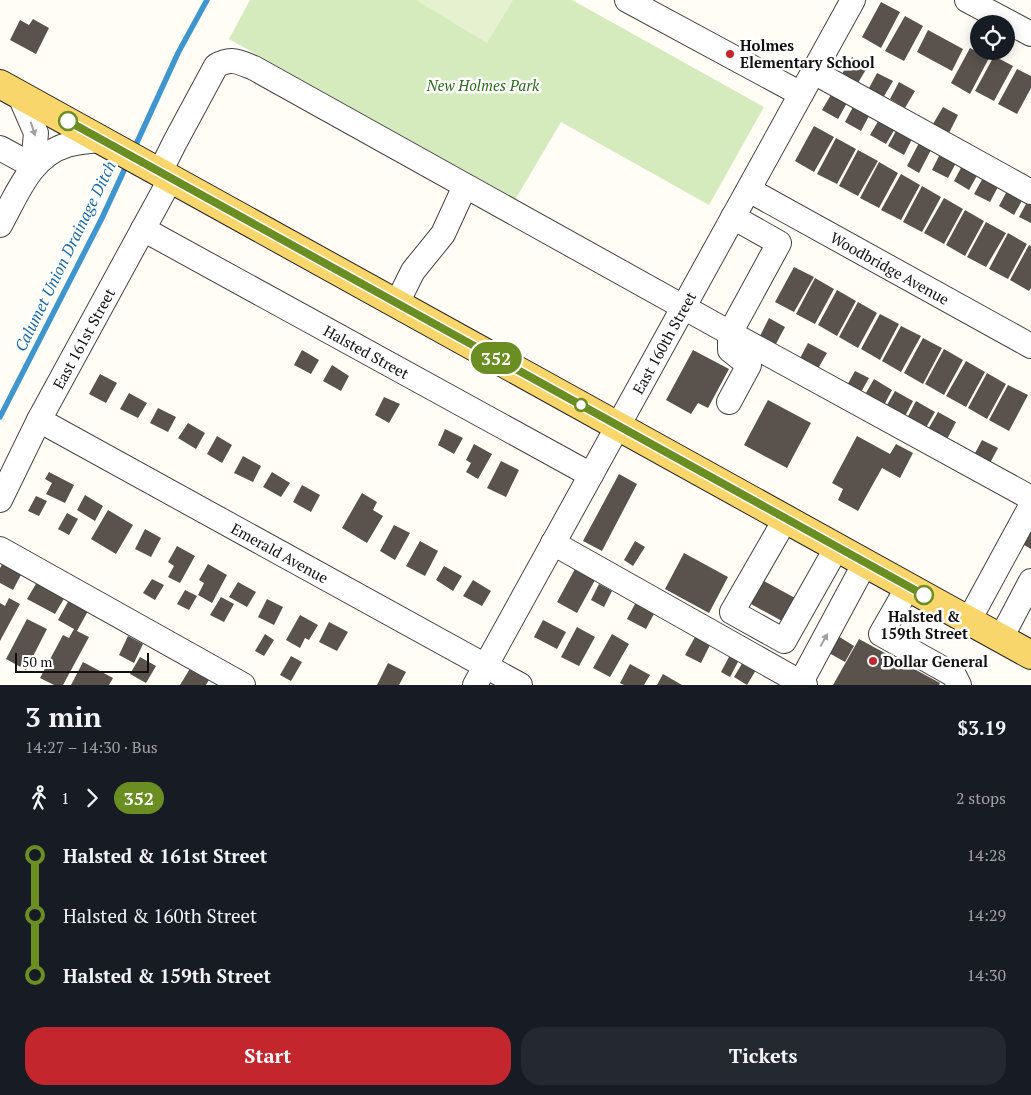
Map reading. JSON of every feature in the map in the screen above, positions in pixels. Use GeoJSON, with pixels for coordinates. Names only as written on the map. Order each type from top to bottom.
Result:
{"type":"FeatureCollection","features":[{"type":"Feature","properties":{"kind":"main road"},"geometry":{"type":"LineString","coordinates":[[9,89],[1031,655]]}},
{"type":"Feature","properties":{"kind":"street"},"geometry":{"type":"LineString","coordinates":[[627,0],[801,94]]}},
{"type":"Feature","properties":{"kind":"street","name":"East 160th Street"},"geometry":{"type":"LineString","coordinates":[[481,676],[853,0]]}},
{"type":"Feature","properties":{"kind":"street"},"geometry":{"type":"LineString","coordinates":[[967,0],[1031,34]]}},
{"type":"Feature","properties":{"kind":"street","name":"East 161st Street"},"geometry":{"type":"LineString","coordinates":[[0,500],[39,420],[143,229],[165,175],[175,142],[216,66],[225,60],[232,60],[254,68],[684,308],[1031,498]]}},
{"type":"Feature","properties":{"kind":"street"},"geometry":{"type":"LineString","coordinates":[[814,72],[1031,192]]}},
{"type":"Feature","properties":{"kind":"street"},"geometry":{"type":"LineString","coordinates":[[0,226],[33,166],[36,133],[9,89]]}},
{"type":"Feature","properties":{"kind":"street"},"geometry":{"type":"LineString","coordinates":[[33,166],[58,148],[68,144],[101,140]]}},
{"type":"Feature","properties":{"kind":"street"},"geometry":{"type":"LineString","coordinates":[[0,148],[33,166]]}},
{"type":"Feature","properties":{"kind":"street"},"geometry":{"type":"LineString","coordinates":[[397,303],[413,271],[443,234],[465,186]]}},
{"type":"Feature","properties":{"kind":"street","name":"Woodbridge Avenue"},"geometry":{"type":"LineString","coordinates":[[749,190],[1031,346]]}},
{"type":"Feature","properties":{"kind":"street"},"geometry":{"type":"LineString","coordinates":[[729,402],[749,365],[730,350],[730,333],[778,243],[734,217]]}},
{"type":"Feature","properties":{"kind":"street","name":"Halsted Street"},"geometry":{"type":"LineString","coordinates":[[143,229],[591,475]]}},
{"type":"Feature","properties":{"kind":"street","name":"Emerald Avenue"},"geometry":{"type":"LineString","coordinates":[[39,420],[481,676],[520,685]]}},
{"type":"Feature","properties":{"kind":"street"},"geometry":{"type":"LineString","coordinates":[[968,620],[1031,506]]}},
{"type":"Feature","properties":{"kind":"street"},"geometry":{"type":"LineString","coordinates":[[786,518],[732,612],[784,641],[837,547]]}},
{"type":"Feature","properties":{"kind":"street"},"geometry":{"type":"LineString","coordinates":[[553,543],[803,684],[865,562]]}},
{"type":"Feature","properties":{"kind":"street"},"geometry":{"type":"LineString","coordinates":[[0,549],[243,685]]}},
{"type":"Feature","properties":{"kind":"street"},"geometry":{"type":"LineString","coordinates":[[1001,638],[1031,580],[1008,569]]}},
{"type":"Feature","properties":{"kind":"street"},"geometry":{"type":"LineString","coordinates":[[908,586],[881,634],[954,675],[959,685]]}},
{"type":"Feature","properties":{"kind":"green space","name":"New Holmes Park"},"geometry":{"type":"Polygon","coordinates":[[[250,0],[572,0],[764,107],[709,205],[561,122],[515,200],[229,39],[250,0]]]}},
{"type":"Feature","properties":{"kind":"green space"},"geometry":{"type":"Polygon","coordinates":[[[416,0],[513,0],[487,43],[416,0]]]}},
{"type":"Feature","properties":{"kind":"building"},"geometry":{"type":"Polygon","coordinates":[[[881,2],[900,12],[881,48],[862,37],[881,2]]]}},
{"type":"Feature","properties":{"kind":"building"},"geometry":{"type":"Polygon","coordinates":[[[905,16],[923,26],[904,61],[885,51],[905,16]]]}},
{"type":"Feature","properties":{"kind":"building"},"geometry":{"type":"Polygon","coordinates":[[[33,19],[49,28],[36,54],[10,40],[20,20],[29,25],[33,19]]]}},
{"type":"Feature","properties":{"kind":"building"},"geometry":{"type":"Polygon","coordinates":[[[928,30],[963,49],[952,71],[917,52],[928,30]]]}},
{"type":"Feature","properties":{"kind":"building"},"geometry":{"type":"Polygon","coordinates":[[[970,48],[970,60],[988,60],[970,94],[951,83],[970,48]]]}},
{"type":"Feature","properties":{"kind":"building"},"geometry":{"type":"Polygon","coordinates":[[[852,57],[868,66],[858,83],[842,74],[852,57]]]}},
{"type":"Feature","properties":{"kind":"building"},"geometry":{"type":"Polygon","coordinates":[[[992,60],[1002,60],[1013,66],[994,101],[975,91],[992,60]]]}},
{"type":"Feature","properties":{"kind":"building"},"geometry":{"type":"Polygon","coordinates":[[[1017,69],[1031,76],[1031,88],[1017,114],[998,104],[1017,69]]]}},
{"type":"Feature","properties":{"kind":"building"},"geometry":{"type":"Polygon","coordinates":[[[877,73],[893,81],[883,98],[868,90],[877,73]]]}},
{"type":"Feature","properties":{"kind":"building"},"geometry":{"type":"Polygon","coordinates":[[[899,82],[915,91],[905,108],[890,99],[899,82]]]}},
{"type":"Feature","properties":{"kind":"building"},"geometry":{"type":"Polygon","coordinates":[[[832,93],[848,101],[838,119],[822,110],[832,93]]]}},
{"type":"Feature","properties":{"kind":"building"},"geometry":{"type":"Polygon","coordinates":[[[854,105],[870,114],[861,131],[845,122],[854,105]]]}},
{"type":"Feature","properties":{"kind":"building"},"geometry":{"type":"Polygon","coordinates":[[[943,107],[958,115],[949,133],[933,124],[943,107]]]}},
{"type":"Feature","properties":{"kind":"building"},"geometry":{"type":"Polygon","coordinates":[[[880,118],[896,127],[886,144],[870,135],[880,118]]]}},
{"type":"Feature","properties":{"kind":"building"},"geometry":{"type":"Polygon","coordinates":[[[814,126],[834,137],[814,172],[795,161],[814,126]]]}},
{"type":"Feature","properties":{"kind":"building"},"geometry":{"type":"Polygon","coordinates":[[[897,129],[913,137],[904,155],[888,146],[897,129]]]}},
{"type":"Feature","properties":{"kind":"building"},"geometry":{"type":"Polygon","coordinates":[[[836,138],[856,149],[837,184],[817,174],[836,138]]]}},
{"type":"Feature","properties":{"kind":"building"},"geometry":{"type":"Polygon","coordinates":[[[920,141],[932,148],[919,173],[907,166],[920,141]]]}},
{"type":"Feature","properties":{"kind":"building"},"geometry":{"type":"Polygon","coordinates":[[[858,150],[878,161],[858,196],[839,186],[858,150]]]}},
{"type":"Feature","properties":{"kind":"building"},"geometry":{"type":"Polygon","coordinates":[[[941,152],[957,161],[948,178],[932,170],[941,152]]]}},
{"type":"Feature","properties":{"kind":"building"},"geometry":{"type":"Polygon","coordinates":[[[879,162],[898,173],[879,208],[860,198],[879,162]]]}},
{"type":"Feature","properties":{"kind":"building"},"geometry":{"type":"Polygon","coordinates":[[[963,164],[979,172],[969,190],[954,181],[963,164]]]}},
{"type":"Feature","properties":{"kind":"building"},"geometry":{"type":"Polygon","coordinates":[[[901,174],[920,185],[901,220],[881,210],[901,174]]]}},
{"type":"Feature","properties":{"kind":"building"},"geometry":{"type":"Polygon","coordinates":[[[984,176],[999,185],[990,202],[974,194],[984,176]]]}},
{"type":"Feature","properties":{"kind":"building"},"geometry":{"type":"Polygon","coordinates":[[[922,186],[941,197],[922,232],[903,222],[922,186]]]}},
{"type":"Feature","properties":{"kind":"building"},"geometry":{"type":"Polygon","coordinates":[[[1008,189],[1024,197],[1014,215],[999,206],[1008,189]]]}},
{"type":"Feature","properties":{"kind":"building"},"geometry":{"type":"Polygon","coordinates":[[[944,198],[963,209],[944,244],[924,233],[944,198]]]}},
{"type":"Feature","properties":{"kind":"building"},"geometry":{"type":"Polygon","coordinates":[[[1028,200],[1031,201],[1031,223],[1019,217],[1028,200]]]}},
{"type":"Feature","properties":{"kind":"building"},"geometry":{"type":"Polygon","coordinates":[[[965,210],[984,221],[965,256],[946,245],[965,210]]]}},
{"type":"Feature","properties":{"kind":"building"},"geometry":{"type":"Polygon","coordinates":[[[986,222],[1006,233],[986,267],[967,257],[986,222]]]}},
{"type":"Feature","properties":{"kind":"building"},"geometry":{"type":"Polygon","coordinates":[[[1008,233],[1027,244],[1008,279],[989,269],[1008,233]]]}},
{"type":"Feature","properties":{"kind":"building"},"geometry":{"type":"Polygon","coordinates":[[[1029,245],[1031,246],[1031,288],[1029,291],[1010,280],[1029,245]]]}},
{"type":"Feature","properties":{"kind":"building"},"geometry":{"type":"Polygon","coordinates":[[[794,267],[814,277],[794,312],[775,302],[794,267]]]}},
{"type":"Feature","properties":{"kind":"building"},"geometry":{"type":"Polygon","coordinates":[[[815,278],[834,289],[815,324],[796,314],[815,278]]]}},
{"type":"Feature","properties":{"kind":"building"},"geometry":{"type":"Polygon","coordinates":[[[837,290],[856,301],[837,336],[818,325],[837,290]]]}},
{"type":"Feature","properties":{"kind":"building"},"geometry":{"type":"Polygon","coordinates":[[[858,302],[877,313],[858,348],[839,337],[858,302]]]}},
{"type":"Feature","properties":{"kind":"building"},"geometry":{"type":"Polygon","coordinates":[[[880,314],[899,324],[880,360],[861,349],[880,314]]]}},
{"type":"Feature","properties":{"kind":"building"},"geometry":{"type":"Polygon","coordinates":[[[769,318],[785,327],[776,344],[760,336],[769,318]]]}},
{"type":"Feature","properties":{"kind":"building"},"geometry":{"type":"Polygon","coordinates":[[[901,326],[921,336],[901,372],[882,361],[901,326]]]}},
{"type":"Feature","properties":{"kind":"building"},"geometry":{"type":"Polygon","coordinates":[[[923,338],[942,348],[923,384],[904,373],[923,338]]]}},
{"type":"Feature","properties":{"kind":"building"},"geometry":{"type":"Polygon","coordinates":[[[808,343],[827,353],[816,372],[798,362],[808,343]]]}},
{"type":"Feature","properties":{"kind":"building"},"geometry":{"type":"Polygon","coordinates":[[[944,349],[963,360],[944,395],[925,384],[944,349]]]}},
{"type":"Feature","properties":{"kind":"building"},"geometry":{"type":"Polygon","coordinates":[[[302,350],[319,360],[311,374],[294,365],[302,350]]]}},
{"type":"Feature","properties":{"kind":"building"},"geometry":{"type":"Polygon","coordinates":[[[693,350],[729,369],[708,408],[698,403],[691,414],[666,400],[693,350]]]}},
{"type":"Feature","properties":{"kind":"building"},"geometry":{"type":"Polygon","coordinates":[[[966,361],[985,372],[966,407],[946,396],[966,361]]]}},
{"type":"Feature","properties":{"kind":"building"},"geometry":{"type":"Polygon","coordinates":[[[332,365],[349,376],[341,391],[323,381],[332,365]]]}},
{"type":"Feature","properties":{"kind":"building"},"geometry":{"type":"Polygon","coordinates":[[[855,371],[869,378],[860,394],[846,387],[855,371]]]}},
{"type":"Feature","properties":{"kind":"building"},"geometry":{"type":"Polygon","coordinates":[[[987,373],[1006,384],[987,419],[968,408],[987,373]]]}},
{"type":"Feature","properties":{"kind":"building"},"geometry":{"type":"Polygon","coordinates":[[[100,374],[117,383],[106,403],[89,394],[100,374]]]}},
{"type":"Feature","properties":{"kind":"building"},"geometry":{"type":"Polygon","coordinates":[[[874,379],[892,390],[882,409],[863,398],[874,379]]]}},
{"type":"Feature","properties":{"kind":"building"},"geometry":{"type":"Polygon","coordinates":[[[1008,385],[1028,395],[1009,431],[989,420],[1008,385]]]}},
{"type":"Feature","properties":{"kind":"building"},"geometry":{"type":"Polygon","coordinates":[[[895,391],[913,401],[903,420],[884,410],[895,391]]]}},
{"type":"Feature","properties":{"kind":"building"},"geometry":{"type":"Polygon","coordinates":[[[129,393],[147,403],[138,418],[120,409],[129,393]]]}},
{"type":"Feature","properties":{"kind":"building"},"geometry":{"type":"Polygon","coordinates":[[[384,397],[400,404],[389,423],[375,415],[384,397]]]}},
{"type":"Feature","properties":{"kind":"building"},"geometry":{"type":"Polygon","coordinates":[[[768,400],[811,423],[787,468],[744,445],[768,400]]]}},
{"type":"Feature","properties":{"kind":"building"},"geometry":{"type":"Polygon","coordinates":[[[916,401],[935,412],[924,431],[906,420],[916,401]]]}},
{"type":"Feature","properties":{"kind":"building"},"geometry":{"type":"Polygon","coordinates":[[[158,408],[176,417],[168,432],[150,423],[158,408]]]}},
{"type":"Feature","properties":{"kind":"building"},"geometry":{"type":"Polygon","coordinates":[[[938,412],[956,422],[946,441],[927,431],[938,412]]]}},
{"type":"Feature","properties":{"kind":"building"},"geometry":{"type":"Polygon","coordinates":[[[188,423],[205,433],[196,449],[178,438],[188,423]]]}},
{"type":"Feature","properties":{"kind":"building"},"geometry":{"type":"Polygon","coordinates":[[[445,429],[463,438],[454,454],[438,445],[445,429]]]}},
{"type":"Feature","properties":{"kind":"building"},"geometry":{"type":"Polygon","coordinates":[[[217,436],[232,445],[222,463],[207,454],[217,436]]]}},
{"type":"Feature","properties":{"kind":"building"},"geometry":{"type":"Polygon","coordinates":[[[857,436],[890,454],[896,444],[913,453],[900,478],[882,468],[858,511],[838,500],[843,489],[832,483],[857,436]]]}},
{"type":"Feature","properties":{"kind":"building"},"geometry":{"type":"Polygon","coordinates":[[[982,440],[998,448],[989,465],[973,457],[982,440]]]}},
{"type":"Feature","properties":{"kind":"building"},"geometry":{"type":"Polygon","coordinates":[[[474,444],[492,454],[478,479],[466,472],[471,463],[466,460],[474,444]]]}},
{"type":"Feature","properties":{"kind":"building"},"geometry":{"type":"Polygon","coordinates":[[[243,456],[261,466],[253,482],[234,473],[243,456]]]}},
{"type":"Feature","properties":{"kind":"building"},"geometry":{"type":"Polygon","coordinates":[[[501,461],[519,470],[506,497],[487,488],[501,461]]]}},
{"type":"Feature","properties":{"kind":"building"},"geometry":{"type":"Polygon","coordinates":[[[49,472],[74,485],[65,503],[46,494],[52,483],[45,479],[49,472]]]}},
{"type":"Feature","properties":{"kind":"building"},"geometry":{"type":"Polygon","coordinates":[[[272,472],[290,483],[281,497],[263,487],[272,472]]]}},
{"type":"Feature","properties":{"kind":"building"},"geometry":{"type":"Polygon","coordinates":[[[619,474],[637,484],[602,551],[583,541],[619,474]]]}},
{"type":"Feature","properties":{"kind":"building"},"geometry":{"type":"Polygon","coordinates":[[[302,485],[320,495],[311,512],[293,502],[302,485]]]}},
{"type":"Feature","properties":{"kind":"building"},"geometry":{"type":"Polygon","coordinates":[[[362,493],[377,502],[373,510],[383,516],[367,543],[342,528],[362,493]]]}},
{"type":"Feature","properties":{"kind":"building"},"geometry":{"type":"Polygon","coordinates":[[[85,495],[103,506],[95,521],[77,510],[85,495]]]}},
{"type":"Feature","properties":{"kind":"building"},"geometry":{"type":"Polygon","coordinates":[[[36,496],[47,501],[39,516],[28,511],[36,496]]]}},
{"type":"Feature","properties":{"kind":"building"},"geometry":{"type":"Polygon","coordinates":[[[108,510],[133,525],[116,554],[91,539],[108,510]]]}},
{"type":"Feature","properties":{"kind":"building"},"geometry":{"type":"Polygon","coordinates":[[[67,513],[78,519],[69,535],[58,529],[67,513]]]}},
{"type":"Feature","properties":{"kind":"building"},"geometry":{"type":"Polygon","coordinates":[[[1031,520],[1031,549],[1019,542],[1031,520]]]}},
{"type":"Feature","properties":{"kind":"building"},"geometry":{"type":"Polygon","coordinates":[[[394,525],[410,533],[395,560],[380,551],[394,525]]]}},
{"type":"Feature","properties":{"kind":"building"},"geometry":{"type":"Polygon","coordinates":[[[145,529],[161,538],[151,557],[135,549],[145,529]]]}},
{"type":"Feature","properties":{"kind":"building"},"geometry":{"type":"Polygon","coordinates":[[[420,541],[438,551],[425,576],[406,566],[420,541]]]}},
{"type":"Feature","properties":{"kind":"building"},"geometry":{"type":"Polygon","coordinates":[[[635,541],[645,547],[633,566],[624,560],[635,541]]]}},
{"type":"Feature","properties":{"kind":"building"},"geometry":{"type":"Polygon","coordinates":[[[177,546],[195,556],[180,583],[168,577],[174,566],[168,562],[177,546]]]}},
{"type":"Feature","properties":{"kind":"building"},"geometry":{"type":"Polygon","coordinates":[[[684,553],[728,577],[709,613],[665,589],[684,553]]]}},
{"type":"Feature","properties":{"kind":"building"},"geometry":{"type":"Polygon","coordinates":[[[3,563],[22,573],[13,590],[0,583],[0,568],[3,563]]]}},
{"type":"Feature","properties":{"kind":"building"},"geometry":{"type":"Polygon","coordinates":[[[208,564],[227,575],[212,603],[198,595],[204,583],[199,580],[208,564]]]}},
{"type":"Feature","properties":{"kind":"building"},"geometry":{"type":"Polygon","coordinates":[[[444,566],[462,576],[453,591],[436,580],[444,566]]]}},
{"type":"Feature","properties":{"kind":"building"},"geometry":{"type":"Polygon","coordinates":[[[575,569],[595,580],[577,613],[557,602],[575,569]]]}},
{"type":"Feature","properties":{"kind":"building"},"geometry":{"type":"Polygon","coordinates":[[[152,579],[164,585],[155,600],[143,593],[152,579]]]}},
{"type":"Feature","properties":{"kind":"building"},"geometry":{"type":"Polygon","coordinates":[[[473,580],[491,591],[482,606],[463,596],[473,580]]]}},
{"type":"Feature","properties":{"kind":"building"},"geometry":{"type":"Polygon","coordinates":[[[764,581],[795,598],[782,621],[751,604],[764,581]]]}},
{"type":"Feature","properties":{"kind":"building"},"geometry":{"type":"Polygon","coordinates":[[[37,582],[65,597],[55,614],[27,599],[37,582]]]}},
{"type":"Feature","properties":{"kind":"building"},"geometry":{"type":"Polygon","coordinates":[[[238,582],[256,592],[247,607],[229,597],[238,582]]]}},
{"type":"Feature","properties":{"kind":"building"},"geometry":{"type":"Polygon","coordinates":[[[599,584],[612,591],[604,607],[591,600],[599,584]]]}},
{"type":"Feature","properties":{"kind":"building"},"geometry":{"type":"Polygon","coordinates":[[[185,590],[197,596],[189,610],[177,604],[185,590]]]}},
{"type":"Feature","properties":{"kind":"building"},"geometry":{"type":"Polygon","coordinates":[[[221,597],[234,604],[224,622],[210,615],[221,597]]]}},
{"type":"Feature","properties":{"kind":"building"},"geometry":{"type":"Polygon","coordinates":[[[9,598],[20,604],[0,641],[0,603],[5,606],[9,598]]]}},
{"type":"Feature","properties":{"kind":"building"},"geometry":{"type":"Polygon","coordinates":[[[267,599],[283,607],[274,625],[258,617],[267,599]]]}},
{"type":"Feature","properties":{"kind":"building"},"geometry":{"type":"Polygon","coordinates":[[[69,600],[88,611],[77,631],[89,637],[63,685],[54,685],[40,678],[63,635],[69,638],[74,629],[58,620],[69,600]]]}},
{"type":"Feature","properties":{"kind":"building"},"geometry":{"type":"Polygon","coordinates":[[[636,602],[655,612],[646,629],[627,619],[636,602]]]}},
{"type":"Feature","properties":{"kind":"building"},"geometry":{"type":"Polygon","coordinates":[[[300,615],[318,625],[309,640],[305,638],[300,648],[286,640],[300,615]]]}},
{"type":"Feature","properties":{"kind":"building"},"geometry":{"type":"Polygon","coordinates":[[[27,619],[47,629],[26,670],[6,659],[27,619]]]}},
{"type":"Feature","properties":{"kind":"building"},"geometry":{"type":"Polygon","coordinates":[[[543,620],[566,632],[557,649],[534,637],[543,620]]]}},
{"type":"Feature","properties":{"kind":"building"},"geometry":{"type":"Polygon","coordinates":[[[329,622],[348,632],[337,651],[319,642],[329,622]]]}},
{"type":"Feature","properties":{"kind":"building"},"geometry":{"type":"Polygon","coordinates":[[[577,627],[595,637],[579,666],[561,657],[577,627]]]}},
{"type":"Feature","properties":{"kind":"building"},"geometry":{"type":"Polygon","coordinates":[[[265,634],[274,640],[264,656],[255,651],[265,634]]]}},
{"type":"Feature","properties":{"kind":"building"},"geometry":{"type":"Polygon","coordinates":[[[612,634],[629,644],[610,677],[593,668],[612,634]]]}},
{"type":"Feature","properties":{"kind":"building"},"geometry":{"type":"Polygon","coordinates":[[[128,636],[143,644],[134,663],[119,655],[128,636]]]}},
{"type":"Feature","properties":{"kind":"building"},"geometry":{"type":"Polygon","coordinates":[[[838,636],[854,646],[845,662],[829,653],[838,636]]]}},
{"type":"Feature","properties":{"kind":"building"},"geometry":{"type":"Polygon","coordinates":[[[695,637],[710,645],[701,663],[685,655],[695,637]]]}},
{"type":"Feature","properties":{"kind":"building","name":"Dollar General"},"geometry":{"type":"Polygon","coordinates":[[[859,639],[940,683],[939,685],[833,685],[859,639]]]}},
{"type":"Feature","properties":{"kind":"building"},"geometry":{"type":"Polygon","coordinates":[[[730,655],[739,660],[730,677],[721,672],[730,655]]]}},
{"type":"Feature","properties":{"kind":"building"},"geometry":{"type":"Polygon","coordinates":[[[291,656],[302,662],[291,681],[280,675],[291,656]]]}},
{"type":"Feature","properties":{"kind":"building"},"geometry":{"type":"Polygon","coordinates":[[[140,657],[156,666],[146,683],[130,674],[140,657]]]}},
{"type":"Feature","properties":{"kind":"building"},"geometry":{"type":"Polygon","coordinates":[[[83,662],[113,678],[109,685],[71,685],[83,662]]]}},
{"type":"Feature","properties":{"kind":"building"},"geometry":{"type":"Polygon","coordinates":[[[743,662],[756,670],[747,685],[734,677],[743,662]]]}},
{"type":"Feature","properties":{"kind":"building"},"geometry":{"type":"Polygon","coordinates":[[[388,663],[406,672],[399,685],[377,685],[388,663]]]}},
{"type":"Feature","properties":{"kind":"building"},"geometry":{"type":"Polygon","coordinates":[[[630,664],[650,675],[644,685],[624,685],[620,683],[630,664]]]}},
{"type":"Feature","properties":{"kind":"building"},"geometry":{"type":"Polygon","coordinates":[[[191,667],[210,678],[206,685],[180,685],[191,667]]]}},
{"type":"Feature","properties":{"kind":"building"},"geometry":{"type":"Polygon","coordinates":[[[663,674],[682,685],[657,685],[663,674]]]}},
{"type":"Feature","properties":{"kind":"waterway","name":"Calumet Union Drainage Ditch"},"geometry":{"type":"LineString","coordinates":[[133,151],[178,53],[207,0]]}},
{"type":"Feature","properties":{"kind":"waterway","name":"Calumet Union Drainage Ditch"},"geometry":{"type":"LineString","coordinates":[[0,417],[102,218],[127,164]]}},
{"type":"Feature","properties":{"kind":"bus line","name":"352"},"geometry":{"type":"LineString","coordinates":[[68,121],[924,595]]}},
{"type":"Feature","properties":{"kind":"place","name":"Holmes Elementary School"},"geometry":{"type":"Point","coordinates":[730,54]}},
{"type":"Feature","properties":{"kind":"place","name":"Halsted & 159th Street"},"geometry":{"type":"Point","coordinates":[924,595]}},
{"type":"Feature","properties":{"kind":"place","name":"Dollar General"},"geometry":{"type":"Point","coordinates":[873,661]}}]}
